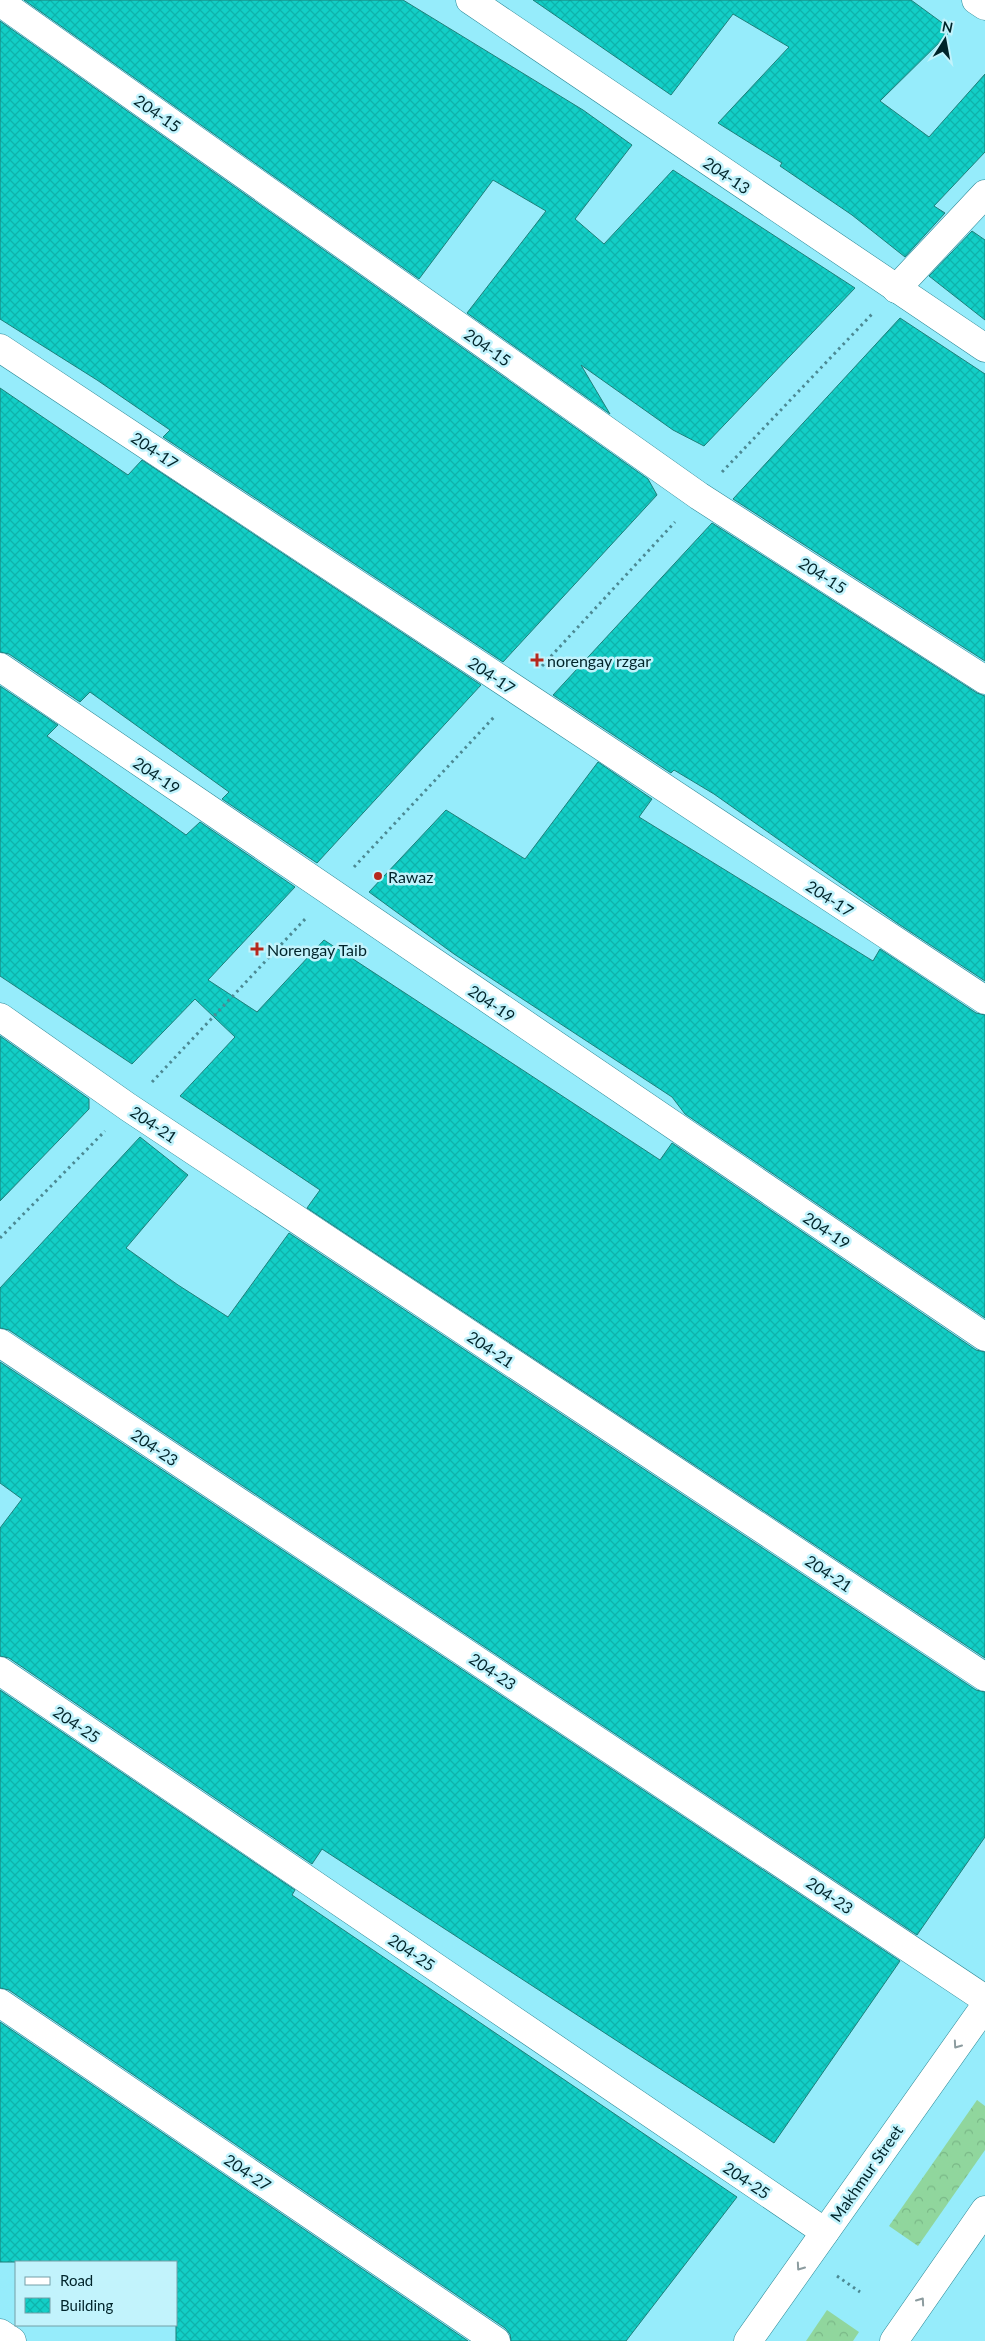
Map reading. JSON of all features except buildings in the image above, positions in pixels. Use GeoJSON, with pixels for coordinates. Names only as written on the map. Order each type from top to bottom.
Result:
{"type":"FeatureCollection","features":[{"type":"Feature","properties":{"kind":"main road","name":"204-13"},"geometry":{"type":"LineString","coordinates":[[470,0],[985,348]]}},
{"type":"Feature","properties":{"kind":"main road"},"geometry":{"type":"LineString","coordinates":[[976,0],[985,6]]}},
{"type":"Feature","properties":{"kind":"main road","name":"204-15"},"geometry":{"type":"LineString","coordinates":[[0,2],[699,496],[985,680]]}},
{"type":"Feature","properties":{"kind":"main road"},"geometry":{"type":"LineString","coordinates":[[896,289],[985,194]]}},
{"type":"Feature","properties":{"kind":"main road","name":"204-17"},"geometry":{"type":"LineString","coordinates":[[0,348],[985,1000]]}},
{"type":"Feature","properties":{"kind":"main road","name":"204-19"},"geometry":{"type":"LineString","coordinates":[[0,667],[329,893],[985,1337]]}},
{"type":"Feature","properties":{"kind":"main road","name":"204-21"},"geometry":{"type":"LineString","coordinates":[[0,1017],[128,1107],[985,1677]]}},
{"type":"Feature","properties":{"kind":"main road","name":"204-23"},"geometry":{"type":"LineString","coordinates":[[0,1344],[985,1999]]}},
{"type":"Feature","properties":{"kind":"main road","name":"204-25"},"geometry":{"type":"LineString","coordinates":[[0,1671],[824,2232]]}},
{"type":"Feature","properties":{"kind":"main road","name":"204-27"},"geometry":{"type":"LineString","coordinates":[[0,2003],[496,2341]]}},
{"type":"Feature","properties":{"kind":"main road","name":"Makhmur Street"},"geometry":{"type":"LineString","coordinates":[[748,2341],[985,2006]]}},
{"type":"Feature","properties":{"kind":"main road"},"geometry":{"type":"LineString","coordinates":[[894,2341],[981,2224]]}},
{"type":"Feature","properties":{"kind":"main road"},"geometry":{"type":"LineString","coordinates":[[0,2333],[12,2341]]}},
{"type":"Feature","properties":{"kind":"path"},"geometry":{"type":"LineString","coordinates":[[0,1238],[128,1107],[518,692],[699,496],[896,289]]}},
{"type":"Feature","properties":{"kind":"path"},"geometry":{"type":"LineString","coordinates":[[833,2273],[860,2292]]}},
{"type":"Feature","properties":{"kind":"green space"},"geometry":{"type":"Polygon","coordinates":[[[977,2100],[985,2106],[985,2150],[918,2246],[889,2226],[977,2100]]]}},
{"type":"Feature","properties":{"kind":"green space"},"geometry":{"type":"Polygon","coordinates":[[[827,2310],[859,2332],[853,2341],[806,2341],[827,2310]]]}},
{"type":"Feature","properties":{"kind":"place","name":"norengay rzgar"},"geometry":{"type":"Point","coordinates":[537,660]}},
{"type":"Feature","properties":{"kind":"place","name":"Rawaz"},"geometry":{"type":"Point","coordinates":[378,876]}},
{"type":"Feature","properties":{"kind":"place","name":"Norengay Taib"},"geometry":{"type":"Point","coordinates":[257,949]}}]}
